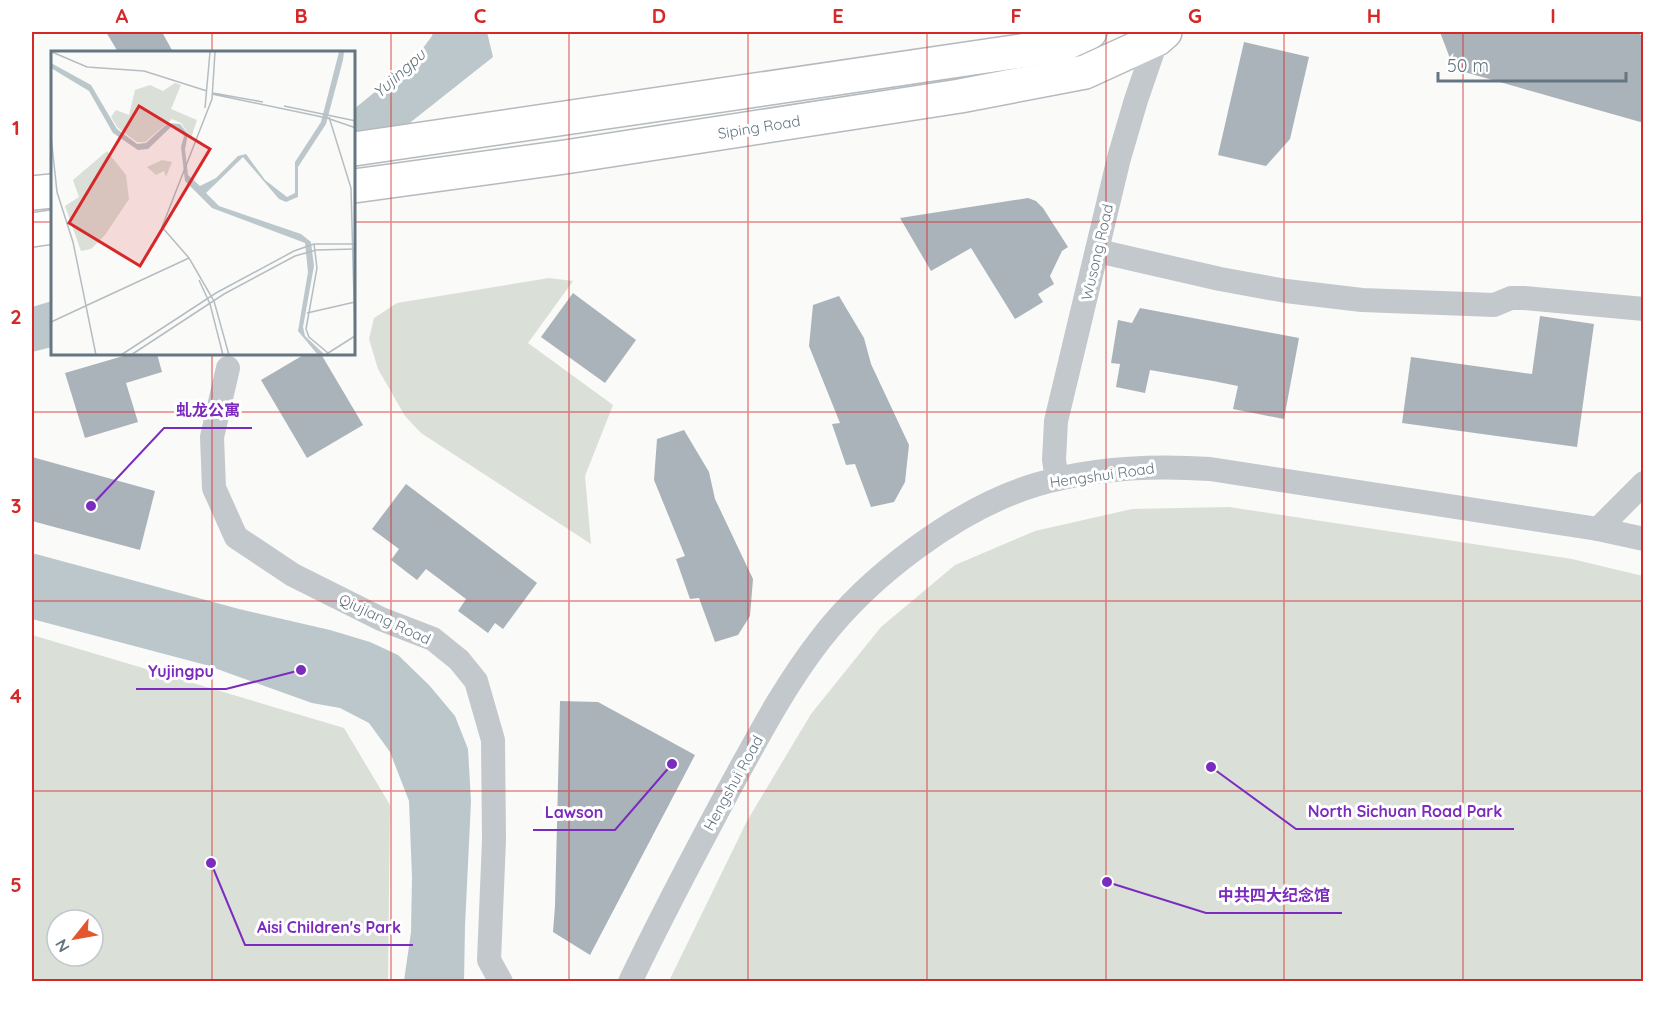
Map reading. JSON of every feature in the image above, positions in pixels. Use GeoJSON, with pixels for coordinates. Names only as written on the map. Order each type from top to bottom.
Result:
{"type":"FeatureCollection","features":[{"type":"Feature","properties":{"kind":"main road"},"geometry":{"type":"LineString","coordinates":[[356,149],[1021,51],[1066,43],[1090,32]]}},
{"type":"Feature","properties":{"kind":"main road","name":"Siping Road"},"geometry":{"type":"LineString","coordinates":[[356,186],[565,157],[960,96],[1085,72],[1161,35]]}},
{"type":"Feature","properties":{"kind":"main road"},"geometry":{"type":"LineString","coordinates":[[32,194],[51,191]]}},
{"type":"Feature","properties":{"kind":"main road"},"geometry":{"type":"LineString","coordinates":[[32,230],[51,227]]}},
{"type":"Feature","properties":{"kind":"street","name":"Wusong Road"},"geometry":{"type":"LineString","coordinates":[[1057,479],[1054,460],[1056,421],[1124,140],[1136,99],[1161,35]]}},
{"type":"Feature","properties":{"kind":"street"},"geometry":{"type":"LineString","coordinates":[[1098,250],[1220,279],[1335,297],[1494,305],[1511,298],[1524,298],[1644,309]]}},
{"type":"Feature","properties":{"kind":"street","name":"Qiujiang Road"},"geometry":{"type":"LineString","coordinates":[[228,368],[212,437],[214,488],[236,537],[293,575],[381,619],[433,639],[459,660],[476,681],[493,740],[494,840],[489,960],[501,981]]}},
{"type":"Feature","properties":{"kind":"street","name":"Hengshui Road"},"geometry":{"type":"LineString","coordinates":[[630,981],[714,818],[787,685],[820,639],[851,604],[889,569],[925,542],[1000,499],[1057,479],[1109,471],[1152,466],[1210,469],[1598,529],[1644,539]]}},
{"type":"Feature","properties":{"kind":"street"},"geometry":{"type":"LineString","coordinates":[[1598,529],[1644,483]]}},
{"type":"Feature","properties":{"kind":"shaded area"},"geometry":{"type":"Polygon","coordinates":[[[549,278],[573,281],[528,343],[613,405],[585,476],[591,544],[421,433],[405,416],[378,369],[369,339],[374,318],[397,303],[549,278]]]}},
{"type":"Feature","properties":{"kind":"shaded area"},"geometry":{"type":"Polygon","coordinates":[[[1229,507],[1572,559],[1643,576],[1643,981],[669,981],[747,821],[811,714],[881,627],[955,565],[1035,531],[1132,509],[1229,507]]]}},
{"type":"Feature","properties":{"kind":"shaded area"},"geometry":{"type":"Polygon","coordinates":[[[32,635],[344,728],[390,805],[388,981],[32,981],[32,635]]]}},
{"type":"Feature","properties":{"kind":"water"},"geometry":{"type":"Polygon","coordinates":[[[433,32],[487,32],[493,57],[356,165],[356,107],[414,60],[433,32]]]}},
{"type":"Feature","properties":{"kind":"water"},"geometry":{"type":"Polygon","coordinates":[[[51,301],[51,347],[32,352],[32,307],[51,301]]]}},
{"type":"Feature","properties":{"kind":"water"},"geometry":{"type":"Polygon","coordinates":[[[32,553],[370,642],[398,655],[429,685],[455,716],[468,749],[471,801],[464,981],[404,981],[411,932],[412,877],[409,801],[390,752],[369,723],[340,708],[312,703],[206,665],[32,619],[32,553]]]}},
{"type":"Feature","properties":{"kind":"building"},"geometry":{"type":"Polygon","coordinates":[[[106,32],[162,32],[172,51],[117,51],[106,32]]]}},
{"type":"Feature","properties":{"kind":"building"},"geometry":{"type":"Polygon","coordinates":[[[1440,32],[1636,32],[1644,37],[1644,123],[1454,69],[1440,32]]]}},
{"type":"Feature","properties":{"kind":"building"},"geometry":{"type":"Polygon","coordinates":[[[1244,42],[1309,57],[1290,139],[1266,166],[1218,155],[1244,42]]]}},
{"type":"Feature","properties":{"kind":"building"},"geometry":{"type":"Polygon","coordinates":[[[1028,198],[1036,201],[1043,208],[1068,247],[1062,251],[1050,276],[1054,284],[1038,294],[1043,302],[1015,319],[971,248],[931,271],[900,218],[1028,198]]]}},
{"type":"Feature","properties":{"kind":"building"},"geometry":{"type":"Polygon","coordinates":[[[573,293],[636,340],[605,383],[541,337],[573,293]]]}},
{"type":"Feature","properties":{"kind":"building"},"geometry":{"type":"Polygon","coordinates":[[[839,296],[864,338],[871,364],[909,445],[905,482],[894,502],[871,507],[855,464],[846,465],[832,424],[840,423],[809,346],[813,305],[839,296]]]}},
{"type":"Feature","properties":{"kind":"building"},"geometry":{"type":"Polygon","coordinates":[[[1140,308],[1299,338],[1284,419],[1233,409],[1238,386],[1213,381],[1150,370],[1145,393],[1116,387],[1120,364],[1111,363],[1118,320],[1132,323],[1140,308]]]}},
{"type":"Feature","properties":{"kind":"building"},"geometry":{"type":"Polygon","coordinates":[[[1540,316],[1594,324],[1577,447],[1402,423],[1411,357],[1532,374],[1540,316]]]}},
{"type":"Feature","properties":{"kind":"building"},"geometry":{"type":"Polygon","coordinates":[[[123,356],[158,356],[162,372],[126,383],[138,422],[85,438],[65,373],[123,356]]]}},
{"type":"Feature","properties":{"kind":"building"},"geometry":{"type":"Polygon","coordinates":[[[302,356],[322,356],[363,425],[307,458],[261,380],[302,356]]]}},
{"type":"Feature","properties":{"kind":"building"},"geometry":{"type":"Polygon","coordinates":[[[684,430],[709,472],[715,499],[753,579],[750,616],[738,635],[715,642],[699,598],[690,599],[676,559],[685,556],[654,480],[657,439],[684,430]]]}},
{"type":"Feature","properties":{"kind":"building"},"geometry":{"type":"Polygon","coordinates":[[[32,457],[155,491],[140,550],[32,521],[32,457]]]}},
{"type":"Feature","properties":{"kind":"building"},"geometry":{"type":"Polygon","coordinates":[[[406,484],[537,583],[503,629],[495,623],[488,633],[458,611],[466,599],[426,569],[417,580],[391,560],[399,549],[372,529],[406,484]]]}},
{"type":"Feature","properties":{"kind":"building"},"geometry":{"type":"Polygon","coordinates":[[[560,701],[598,702],[695,755],[590,955],[553,932],[560,701]]]}},
{"type":"Feature","properties":{"kind":"place","name":"虬龙公寓"},"geometry":{"type":"Point","coordinates":[91,506]}},
{"type":"Feature","properties":{"kind":"place","name":"Yujingpu"},"geometry":{"type":"Point","coordinates":[301,670]}},
{"type":"Feature","properties":{"kind":"place","name":"Lawson"},"geometry":{"type":"Point","coordinates":[672,764]}},
{"type":"Feature","properties":{"kind":"place","name":"North Sichuan Road Park"},"geometry":{"type":"Point","coordinates":[1211,767]}},
{"type":"Feature","properties":{"kind":"place","name":"Aisi Children's Park"},"geometry":{"type":"Point","coordinates":[211,863]}},
{"type":"Feature","properties":{"kind":"place","name":"中共四大纪念馆"},"geometry":{"type":"Point","coordinates":[1107,882]}}]}
